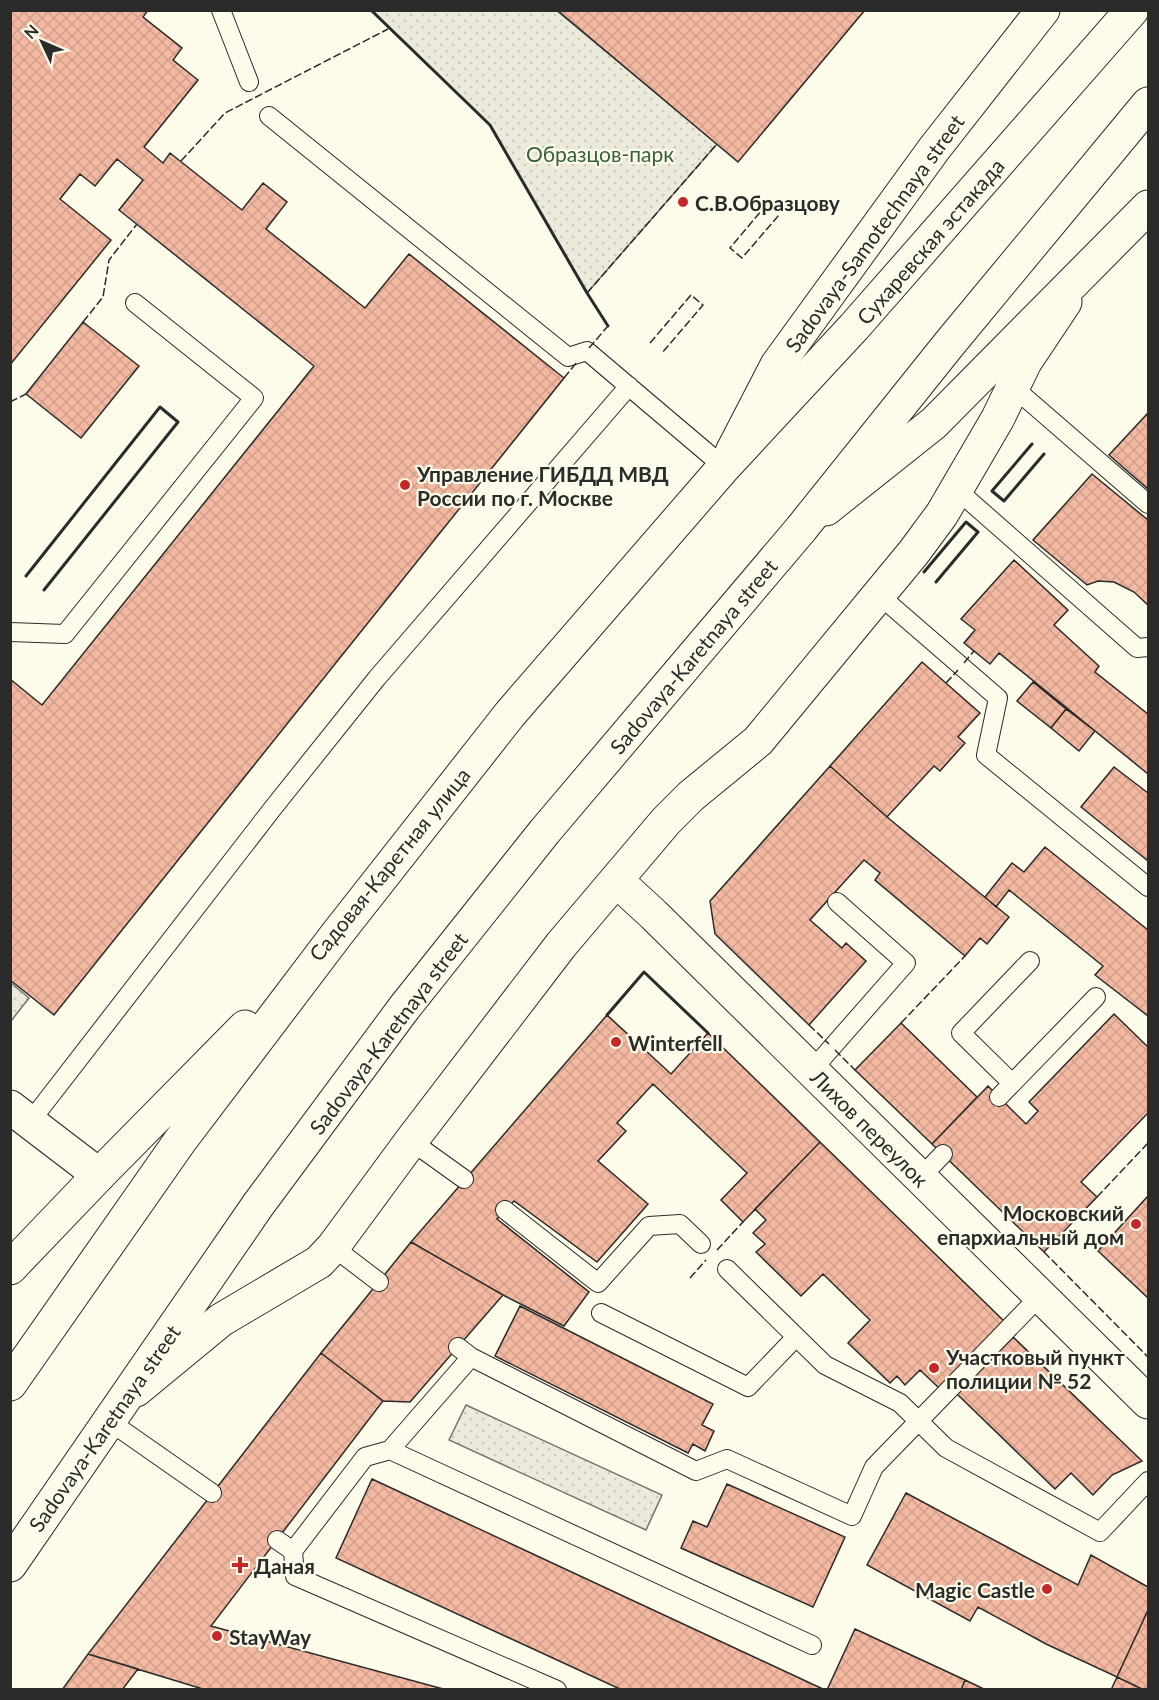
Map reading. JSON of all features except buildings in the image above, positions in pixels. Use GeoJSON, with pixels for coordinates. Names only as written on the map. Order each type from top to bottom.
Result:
{"type":"FeatureCollection","features":[{"type":"Feature","properties":{"kind":"main road","name":"Sadovaya-Samotechnaya street"},"geometry":{"type":"LineString","coordinates":[[724,467],[777,364],[934,149],[1043,10]]}},
{"type":"Feature","properties":{"kind":"main road","name":"Сухаревская эстакада"},"geometry":{"type":"LineString","coordinates":[[724,467],[854,327],[1131,10]]}},
{"type":"Feature","properties":{"kind":"main road"},"geometry":{"type":"LineString","coordinates":[[801,529],[950,342],[1149,104]]}},
{"type":"Feature","properties":{"kind":"main road"},"geometry":{"type":"LineString","coordinates":[[801,529],[934,423],[1149,207]]}},
{"type":"Feature","properties":{"kind":"main road"},"geometry":{"type":"LineString","coordinates":[[117,1410],[221,1320],[319,1262],[333,1248],[411,1141],[561,945],[666,821],[691,796],[758,741],[879,596],[928,533],[998,418],[1025,362],[1084,273]]}},
{"type":"Feature","properties":{"kind":"main road","name":"Садовая-Каретная улица"},"geometry":{"type":"LineString","coordinates":[[10,1268],[337,934],[510,714],[724,467]]}},
{"type":"Feature","properties":{"kind":"main road","name":"Sadovaya-Karetnaya street"},"geometry":{"type":"LineString","coordinates":[[10,1565],[258,1205],[404,1008],[545,831],[801,529]]}},
{"type":"Feature","properties":{"kind":"main road","name":"Лихов переулок"},"geometry":{"type":"LineString","coordinates":[[616,880],[1149,1402]]}},
{"type":"Feature","properties":{"kind":"main road"},"geometry":{"type":"LineString","coordinates":[[10,1384],[180,1141],[337,934]]}},
{"type":"Feature","properties":{"kind":"main road"},"geometry":{"type":"LineString","coordinates":[[20,1115],[99,1175]]}},
{"type":"Feature","properties":{"kind":"lane"},"geometry":{"type":"LineString","coordinates":[[221,10],[249,82]]}},
{"type":"Feature","properties":{"kind":"lane"},"geometry":{"type":"LineString","coordinates":[[269,116],[568,357],[587,351],[724,467]]}},
{"type":"Feature","properties":{"kind":"lane"},"geometry":{"type":"LineString","coordinates":[[10,632],[66,634],[254,398],[135,303]]}},
{"type":"Feature","properties":{"kind":"lane"},"geometry":{"type":"LineString","coordinates":[[20,1115],[370,688],[628,386]]}},
{"type":"Feature","properties":{"kind":"lane"},"geometry":{"type":"LineString","coordinates":[[1013,387],[1149,504]]}},
{"type":"Feature","properties":{"kind":"lane"},"geometry":{"type":"LineString","coordinates":[[956,489],[1137,648],[1149,647]]}},
{"type":"Feature","properties":{"kind":"lane"},"geometry":{"type":"LineString","coordinates":[[879,596],[998,698],[986,755],[1149,887]]}},
{"type":"Feature","properties":{"kind":"lane"},"geometry":{"type":"LineString","coordinates":[[812,1070],[906,963],[837,902]]}},
{"type":"Feature","properties":{"kind":"lane"},"geometry":{"type":"LineString","coordinates":[[1012,1083],[961,1034],[1030,961]]}},
{"type":"Feature","properties":{"kind":"lane"},"geometry":{"type":"LineString","coordinates":[[999,1097],[1096,997]]}},
{"type":"Feature","properties":{"kind":"lane"},"geometry":{"type":"LineString","coordinates":[[411,1141],[465,1179]]}},
{"type":"Feature","properties":{"kind":"lane"},"geometry":{"type":"LineString","coordinates":[[920,1178],[943,1154]]}},
{"type":"Feature","properties":{"kind":"lane"},"geometry":{"type":"LineString","coordinates":[[505,1210],[598,1283],[649,1226],[680,1224],[701,1244]]}},
{"type":"Feature","properties":{"kind":"lane"},"geometry":{"type":"LineString","coordinates":[[333,1248],[379,1282]]}},
{"type":"Feature","properties":{"kind":"lane"},"geometry":{"type":"LineString","coordinates":[[727,1269],[825,1365],[900,1403],[946,1448],[1100,1532],[1149,1481]]}},
{"type":"Feature","properties":{"kind":"lane"},"geometry":{"type":"LineString","coordinates":[[557,1689],[295,1576],[293,1551],[364,1457],[390,1450],[464,1352],[696,1470],[728,1459],[852,1516],[874,1467],[1040,1296]]}},
{"type":"Feature","properties":{"kind":"lane"},"geometry":{"type":"LineString","coordinates":[[602,1313],[748,1387],[796,1337]]}},
{"type":"Feature","properties":{"kind":"lane"},"geometry":{"type":"LineString","coordinates":[[117,1410],[212,1493]]}},
{"type":"Feature","properties":{"kind":"lane"},"geometry":{"type":"LineString","coordinates":[[390,1450],[812,1645]]}},
{"type":"Feature","properties":{"kind":"lane"},"geometry":{"type":"LineString","coordinates":[[276,1540],[293,1551]]}},
{"type":"Feature","properties":{"kind":"green space","name":"Образцов-парк"},"geometry":{"type":"Polygon","coordinates":[[[371,11],[557,11],[717,144],[587,293],[490,125],[371,11]]]}},
{"type":"Feature","properties":{"kind":"green space"},"geometry":{"type":"Polygon","coordinates":[[[11,983],[29,998],[11,1021],[11,983]]]}},
{"type":"Feature","properties":{"kind":"green space"},"geometry":{"type":"Polygon","coordinates":[[[466,1405],[662,1495],[646,1530],[449,1440],[466,1405]]]}},
{"type":"Feature","properties":{"kind":"fence"},"geometry":{"type":"LineString","coordinates":[[181,161],[225,113],[388,29]]}},
{"type":"Feature","properties":{"kind":"fence"},"geometry":{"type":"LineString","coordinates":[[587,293],[717,144]]}},
{"type":"Feature","properties":{"kind":"fence"},"geometry":{"type":"LineString","coordinates":[[767,204],[730,248],[742,258],[779,215]]}},
{"type":"Feature","properties":{"kind":"fence"},"geometry":{"type":"LineString","coordinates":[[83,322],[103,297],[109,260],[137,224]]}},
{"type":"Feature","properties":{"kind":"fence"},"geometry":{"type":"LineString","coordinates":[[650,343],[691,295],[703,305],[662,353]]}},
{"type":"Feature","properties":{"kind":"fence"},"geometry":{"type":"LineString","coordinates":[[589,348],[608,326]]}},
{"type":"Feature","properties":{"kind":"fence"},"geometry":{"type":"LineString","coordinates":[[564,378],[577,362]]}},
{"type":"Feature","properties":{"kind":"fence"},"geometry":{"type":"LineString","coordinates":[[10,402],[26,394]]}},
{"type":"Feature","properties":{"kind":"fence"},"geometry":{"type":"LineString","coordinates":[[964,663],[974,651]]}},
{"type":"Feature","properties":{"kind":"fence"},"geometry":{"type":"LineString","coordinates":[[946,683],[958,670]]}},
{"type":"Feature","properties":{"kind":"fence"},"geometry":{"type":"LineString","coordinates":[[901,1023],[965,956]]}},
{"type":"Feature","properties":{"kind":"fence"},"geometry":{"type":"LineString","coordinates":[[809,1025],[829,1044]]}},
{"type":"Feature","properties":{"kind":"fence"},"geometry":{"type":"LineString","coordinates":[[835,1050],[855,1070]]}},
{"type":"Feature","properties":{"kind":"fence"},"geometry":{"type":"LineString","coordinates":[[1097,1197],[1148,1143]]}},
{"type":"Feature","properties":{"kind":"fence"},"geometry":{"type":"LineString","coordinates":[[717,1250],[743,1222]]}},
{"type":"Feature","properties":{"kind":"fence"},"geometry":{"type":"LineString","coordinates":[[1044,1252],[1148,1357]]}},
{"type":"Feature","properties":{"kind":"fence"},"geometry":{"type":"LineString","coordinates":[[690,1278],[706,1260]]}},
{"type":"Feature","properties":{"kind":"wall"},"geometry":{"type":"LineString","coordinates":[[371,10],[490,125],[608,326]]}},
{"type":"Feature","properties":{"kind":"wall"},"geometry":{"type":"LineString","coordinates":[[26,576],[160,407],[178,422],[44,590]]}},
{"type":"Feature","properties":{"kind":"wall"},"geometry":{"type":"LineString","coordinates":[[1032,444],[992,491],[1004,501],[1044,454]]}},
{"type":"Feature","properties":{"kind":"wall"},"geometry":{"type":"LineString","coordinates":[[924,572],[966,522],[978,532],[936,582]]}},
{"type":"Feature","properties":{"kind":"wall"},"geometry":{"type":"LineString","coordinates":[[607,1015],[644,972],[708,1033]]}},
{"type":"Feature","properties":{"kind":"place","name":"С.В.Образцову"},"geometry":{"type":"Point","coordinates":[683,202]}},
{"type":"Feature","properties":{"kind":"place","name":"Управление ГИБДД МВД России по г. Москве"},"geometry":{"type":"Point","coordinates":[405,485]}},
{"type":"Feature","properties":{"kind":"place","name":"Winterfell"},"geometry":{"type":"Point","coordinates":[616,1042]}},
{"type":"Feature","properties":{"kind":"place","name":"Московский епархиальный дом"},"geometry":{"type":"Point","coordinates":[1136,1224]}},
{"type":"Feature","properties":{"kind":"place","name":"Участковый пункт полиции № 52"},"geometry":{"type":"Point","coordinates":[934,1368]}},
{"type":"Feature","properties":{"kind":"place","name":"Даная"},"geometry":{"type":"Point","coordinates":[240,1565]}},
{"type":"Feature","properties":{"kind":"place","name":"Magic Castle"},"geometry":{"type":"Point","coordinates":[1047,1589]}},
{"type":"Feature","properties":{"kind":"place","name":"StayWay"},"geometry":{"type":"Point","coordinates":[217,1636]}}]}
